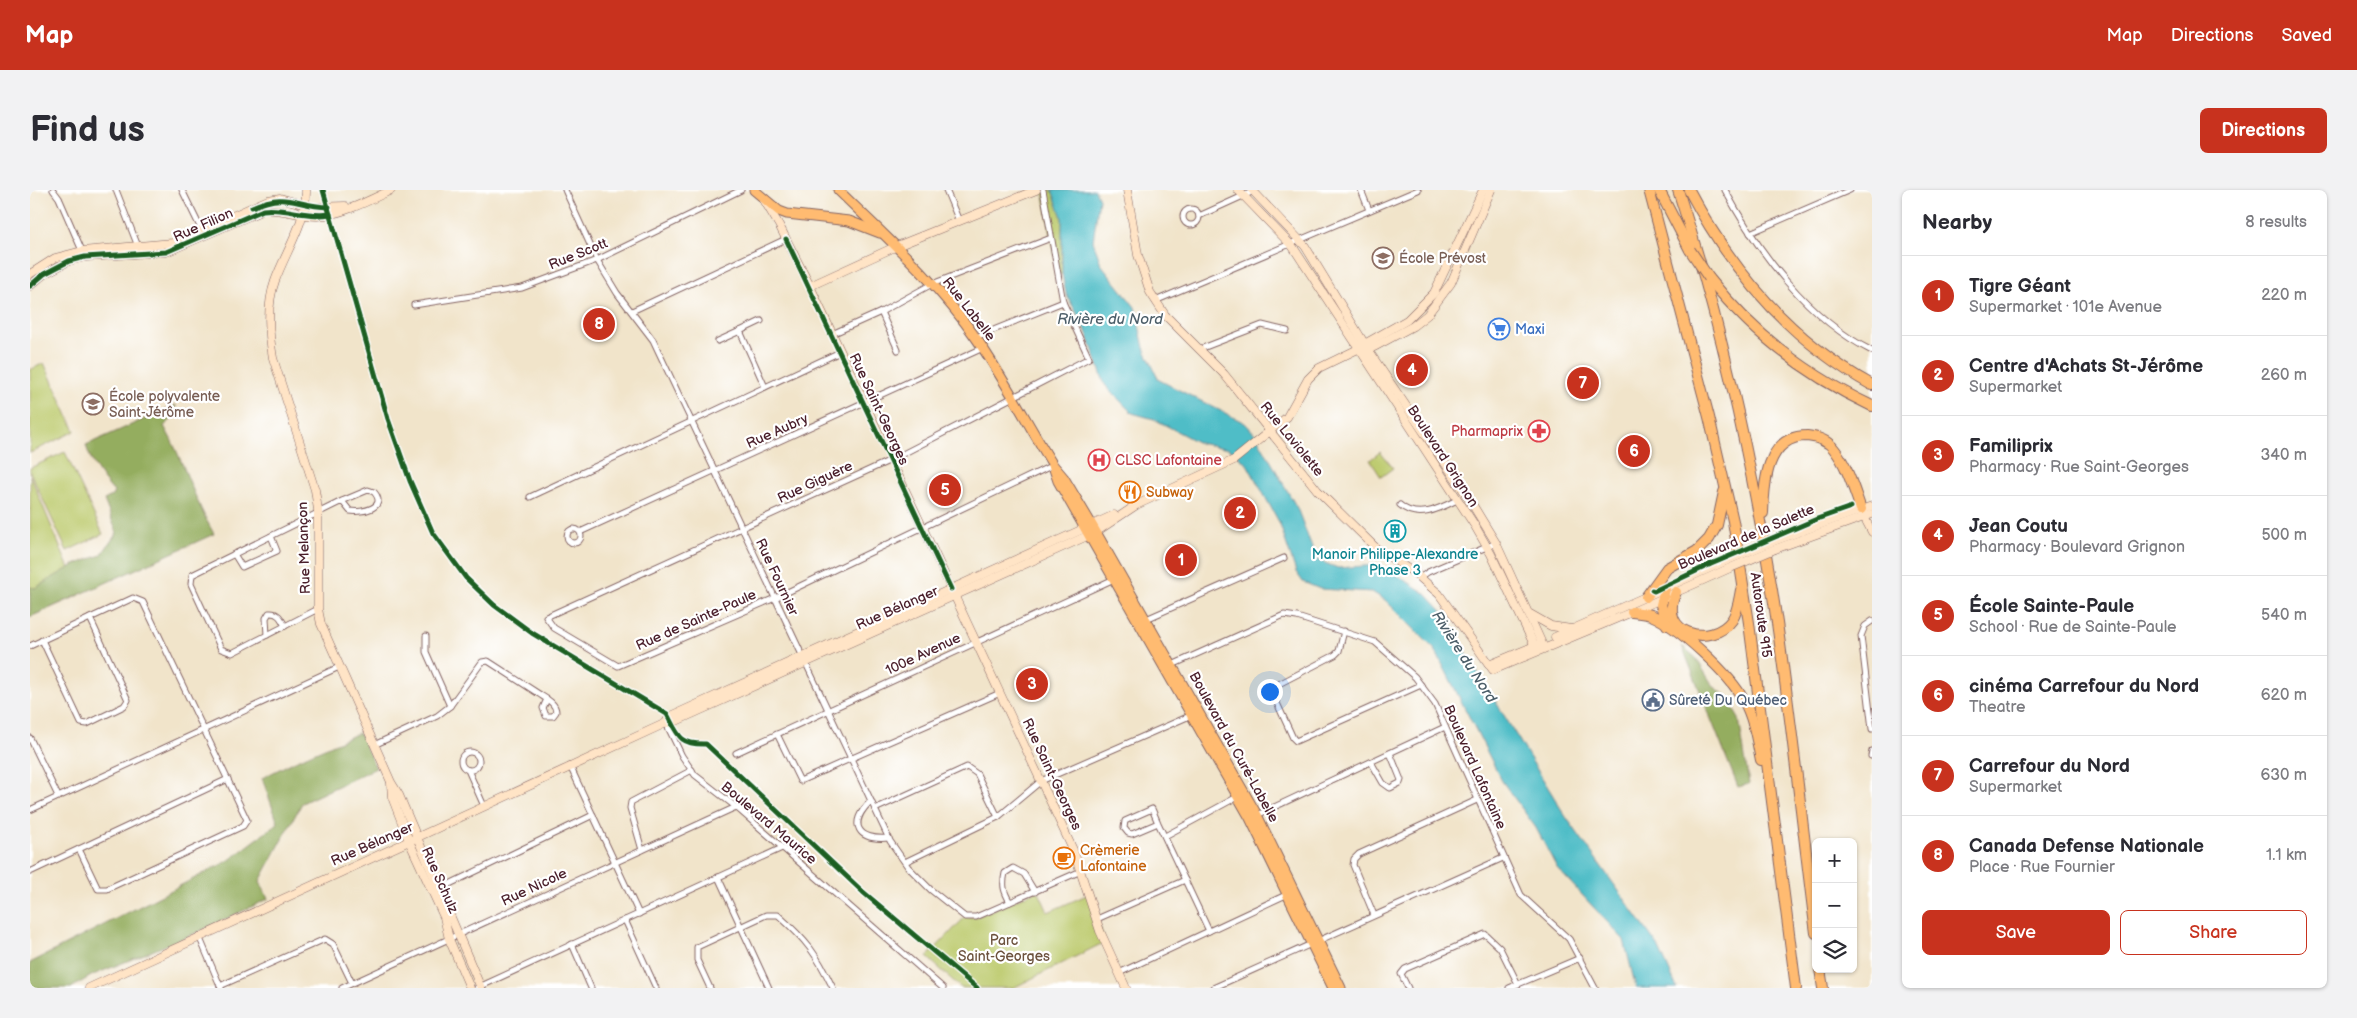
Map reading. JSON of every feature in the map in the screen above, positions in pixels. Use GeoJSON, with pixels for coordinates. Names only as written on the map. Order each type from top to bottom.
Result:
{"type":"FeatureCollection","features":[{"type":"Feature","properties":{"kind":"highway","name":"Autoroute 915"},"geometry":{"type":"LineString","coordinates":[[1678,190],[1720,338],[1762,532],[1777,630],[1815,928]]}},
{"type":"Feature","properties":{"kind":"highway"},"geometry":{"type":"LineString","coordinates":[[1689,190],[1729,257],[1771,309],[1819,351],[1872,385]]}},
{"type":"Feature","properties":{"kind":"highway","name":"Autoroute 915"},"geometry":{"type":"LineString","coordinates":[[1653,191],[1726,486],[1742,579],[1796,988]]}},
{"type":"Feature","properties":{"kind":"highway"},"geometry":{"type":"LineString","coordinates":[[1653,191],[1709,278],[1738,312],[1781,352],[1825,381],[1872,406]]}},
{"type":"Feature","properties":{"kind":"highway"},"geometry":{"type":"LineString","coordinates":[[1762,532],[1764,489],[1769,465],[1781,447],[1798,438],[1815,437],[1825,441],[1834,448],[1869,512]]}},
{"type":"Feature","properties":{"kind":"highway"},"geometry":{"type":"LineString","coordinates":[[1646,597],[1667,568],[1697,551],[1709,540],[1718,525],[1726,486]]}},
{"type":"Feature","properties":{"kind":"highway"},"geometry":{"type":"LineString","coordinates":[[1676,592],[1670,608],[1676,623],[1692,633],[1709,634],[1723,628],[1732,620],[1737,610],[1742,579]]}},
{"type":"Feature","properties":{"kind":"highway"},"geometry":{"type":"LineString","coordinates":[[1664,593],[1662,611],[1668,624]]}},
{"type":"Feature","properties":{"kind":"highway"},"geometry":{"type":"LineString","coordinates":[[1632,612],[1651,615],[1668,624],[1710,660],[1731,682],[1743,699],[1754,730],[1774,817]]}},
{"type":"Feature","properties":{"kind":"highway"},"geometry":{"type":"LineString","coordinates":[[1821,973],[1823,988]]}},
{"type":"Feature","properties":{"kind":"main road","name":"Rue Saint-Georges"},"geometry":{"type":"LineString","coordinates":[[754,190],[778,211],[787,214],[835,219],[864,226],[887,236]]}},
{"type":"Feature","properties":{"kind":"main road","name":"Rue Labelle"},"geometry":{"type":"LineString","coordinates":[[838,190],[897,246],[932,284],[976,338],[1053,466],[1064,478],[1091,530]]}},
{"type":"Feature","properties":{"kind":"main road"},"geometry":{"type":"LineString","coordinates":[[835,219],[850,211],[848,200]]}},
{"type":"Feature","properties":{"kind":"main road","name":"Boulevard du Curé-Labelle"},"geometry":{"type":"LineString","coordinates":[[1091,530],[1254,816],[1315,942],[1333,988]]}},
{"type":"Feature","properties":{"kind":"main road","name":"Boulevard du Curé-Labelle"},"geometry":{"type":"LineString","coordinates":[[1315,942],[1342,988]]}},
{"type":"Feature","properties":{"kind":"street"},"geometry":{"type":"LineString","coordinates":[[53,190],[59,198],[83,254]]}},
{"type":"Feature","properties":{"kind":"street"},"geometry":{"type":"LineString","coordinates":[[116,190],[140,251]]}},
{"type":"Feature","properties":{"kind":"street"},"geometry":{"type":"LineString","coordinates":[[182,190],[203,233]]}},
{"type":"Feature","properties":{"kind":"street","name":"Rue Melançon"},"geometry":{"type":"LineString","coordinates":[[306,190],[301,215],[274,283],[270,299],[270,336],[273,358],[315,490],[318,514],[318,609],[325,637],[390,782],[399,795],[416,837]]}},
{"type":"Feature","properties":{"kind":"street","name":"Rue Filion"},"geometry":{"type":"LineString","coordinates":[[203,233],[263,210],[276,208],[301,215],[330,214],[392,190]]}},
{"type":"Feature","properties":{"kind":"street","name":"Rue Fournier"},"geometry":{"type":"LineString","coordinates":[[565,190],[597,260],[616,293],[653,340],[827,711],[889,838],[904,862],[931,890],[965,917],[976,917],[1081,871]]}},
{"type":"Feature","properties":{"kind":"street","name":"Rue Scott"},"geometry":{"type":"LineString","coordinates":[[414,305],[522,288],[597,260],[741,190]]}},
{"type":"Feature","properties":{"kind":"street"},"geometry":{"type":"LineString","coordinates":[[946,190],[959,221]]}},
{"type":"Feature","properties":{"kind":"street"},"geometry":{"type":"LineString","coordinates":[[810,286],[897,246],[1036,190]]}},
{"type":"Feature","properties":{"kind":"street"},"geometry":{"type":"LineString","coordinates":[[976,338],[1062,302],[1043,190]]}},
{"type":"Feature","properties":{"kind":"street","name":"Rue Laviolette"},"geometry":{"type":"LineString","coordinates":[[1127,190],[1138,255],[1155,300],[1178,330],[1224,374],[1318,491],[1370,542],[1421,577],[1447,603],[1491,668]]}},
{"type":"Feature","properties":{"kind":"street","name":"Boulevard Grignon"},"geometry":{"type":"LineString","coordinates":[[1238,190],[1289,243],[1488,547],[1540,647]]}},
{"type":"Feature","properties":{"kind":"street"},"geometry":{"type":"LineString","coordinates":[[1361,190],[1369,210]]}},
{"type":"Feature","properties":{"kind":"street"},"geometry":{"type":"LineString","coordinates":[[1155,300],[1299,238],[1418,190]]}},
{"type":"Feature","properties":{"kind":"street"},"geometry":{"type":"LineString","coordinates":[[1367,346],[1407,320],[1434,294],[1483,190]]}},
{"type":"Feature","properties":{"kind":"street"},"geometry":{"type":"LineString","coordinates":[[1358,349],[1413,326],[1441,299],[1451,282],[1491,190]]}},
{"type":"Feature","properties":{"kind":"street"},"geometry":{"type":"LineString","coordinates":[[1725,190],[1750,233],[1779,273],[1804,300],[1833,324],[1872,351]]}},
{"type":"Feature","properties":{"kind":"street"},"geometry":{"type":"LineString","coordinates":[[1750,233],[1850,190]]}},
{"type":"Feature","properties":{"kind":"street"},"geometry":{"type":"LineString","coordinates":[[1199,216],[1253,191]]}},
{"type":"Feature","properties":{"kind":"street","name":"Boulevard Grignon"},"geometry":{"type":"LineString","coordinates":[[1253,191],[1299,238],[1367,346],[1440,454],[1496,543],[1530,614],[1540,647]]}},
{"type":"Feature","properties":{"kind":"street","name":"Rue Filion"},"geometry":{"type":"LineString","coordinates":[[30,274],[69,261],[83,254],[176,250],[203,233],[268,200],[280,198],[304,204],[329,207],[362,203]]}},
{"type":"Feature","properties":{"kind":"street","name":"Rue Saint-Georges"},"geometry":{"type":"LineString","coordinates":[[762,198],[810,286],[1041,781],[1081,871],[1097,919],[1126,988]]}},
{"type":"Feature","properties":{"kind":"street"},"geometry":{"type":"LineString","coordinates":[[832,334],[881,312],[932,284],[1051,238]]}},
{"type":"Feature","properties":{"kind":"street"},"geometry":{"type":"LineString","coordinates":[[632,311],[786,239]]}},
{"type":"Feature","properties":{"kind":"street","name":"Rue Filion"},"geometry":{"type":"LineString","coordinates":[[30,286],[42,270]]}},
{"type":"Feature","properties":{"kind":"street","name":"Rue Giguère"},"geometry":{"type":"LineString","coordinates":[[546,617],[891,460],[1089,358],[1062,302]]}},
{"type":"Feature","properties":{"kind":"street"},"geometry":{"type":"LineString","coordinates":[[881,312],[898,350]]}},
{"type":"Feature","properties":{"kind":"street"},"geometry":{"type":"LineString","coordinates":[[718,341],[761,321]]}},
{"type":"Feature","properties":{"kind":"street"},"geometry":{"type":"LineString","coordinates":[[1200,349],[1262,325],[1286,331]]}},
{"type":"Feature","properties":{"kind":"street"},"geometry":{"type":"LineString","coordinates":[[740,331],[765,387]]}},
{"type":"Feature","properties":{"kind":"street","name":"Rue Aubry"},"geometry":{"type":"LineString","coordinates":[[580,532],[865,404],[983,348]]}},
{"type":"Feature","properties":{"kind":"street","name":"Rue Bélanger"},"geometry":{"type":"LineString","coordinates":[[89,988],[666,722],[672,723],[751,683],[1091,530],[1135,506],[1234,460],[1270,432],[1292,411],[1303,387],[1313,373],[1326,362],[1358,349]]}},
{"type":"Feature","properties":{"kind":"street"},"geometry":{"type":"LineString","coordinates":[[530,497],[840,352]]}},
{"type":"Feature","properties":{"kind":"street","name":"Rue de Sainte-Paule"},"geometry":{"type":"LineString","coordinates":[[546,617],[554,628],[618,666],[775,598],[1053,466]]}},
{"type":"Feature","properties":{"kind":"street"},"geometry":{"type":"LineString","coordinates":[[318,609],[232,653],[221,649],[191,584],[192,575],[342,501],[368,490],[374,492],[379,502],[376,506],[360,513],[350,511],[342,501]]}},
{"type":"Feature","properties":{"kind":"street"},"geometry":{"type":"LineString","coordinates":[[1400,505],[1405,509],[1421,513],[1442,508],[1457,500]]}},
{"type":"Feature","properties":{"kind":"street"},"geometry":{"type":"LineString","coordinates":[[1869,512],[1872,532]]}},
{"type":"Feature","properties":{"kind":"street","name":"Boulevard de la Salette"},"geometry":{"type":"LineString","coordinates":[[1491,668],[1632,612],[1664,593],[1775,545],[1869,512]]}},
{"type":"Feature","properties":{"kind":"street"},"geometry":{"type":"LineString","coordinates":[[234,554],[242,568],[277,551],[271,536]]}},
{"type":"Feature","properties":{"kind":"street"},"geometry":{"type":"LineString","coordinates":[[1421,577],[1428,572],[1496,543]]}},
{"type":"Feature","properties":{"kind":"street"},"geometry":{"type":"LineString","coordinates":[[1143,621],[1284,558]]}},
{"type":"Feature","properties":{"kind":"street","name":"Boulevard de la Salette"},"geometry":{"type":"LineString","coordinates":[[1540,647],[1571,629],[1646,597],[1676,592],[1729,564]]}},
{"type":"Feature","properties":{"kind":"street","name":"100e Avenue"},"geometry":{"type":"LineString","coordinates":[[736,753],[1117,577]]}},
{"type":"Feature","properties":{"kind":"street"},"geometry":{"type":"LineString","coordinates":[[30,646],[133,598],[143,602],[228,778],[246,820],[243,826],[107,889],[98,889],[79,849]]}},
{"type":"Feature","properties":{"kind":"street"},"geometry":{"type":"LineString","coordinates":[[267,635],[266,618],[269,613],[274,612],[280,616],[285,626]]}},
{"type":"Feature","properties":{"kind":"street"},"geometry":{"type":"LineString","coordinates":[[1530,614],[1551,626],[1571,629]]}},
{"type":"Feature","properties":{"kind":"street","name":"Boulevard Lafontaine"},"geometry":{"type":"LineString","coordinates":[[1169,667],[1284,615],[1344,631],[1375,642],[1421,685],[1435,704],[1521,895],[1569,939],[1595,988]]}},
{"type":"Feature","properties":{"kind":"street"},"geometry":{"type":"LineString","coordinates":[[42,640],[81,723],[87,724],[124,706],[128,700],[90,618]]}},
{"type":"Feature","properties":{"kind":"street"},"geometry":{"type":"LineString","coordinates":[[1872,621],[1865,626],[1861,636],[1872,729]]}},
{"type":"Feature","properties":{"kind":"street"},"geometry":{"type":"LineString","coordinates":[[1344,631],[1339,651],[1335,655],[1273,687],[1271,690],[1296,741],[1421,685]]}},
{"type":"Feature","properties":{"kind":"street"},"geometry":{"type":"LineString","coordinates":[[426,636],[426,652],[450,706]]}},
{"type":"Feature","properties":{"kind":"street"},"geometry":{"type":"LineString","coordinates":[[374,746],[437,716],[450,706],[482,662],[488,661],[547,699]]}},
{"type":"Feature","properties":{"kind":"street"},"geometry":{"type":"LineString","coordinates":[[30,810],[339,667]]}},
{"type":"Feature","properties":{"kind":"street"},"geometry":{"type":"LineString","coordinates":[[777,734],[800,781],[1000,693]]}},
{"type":"Feature","properties":{"kind":"street"},"geometry":{"type":"LineString","coordinates":[[904,862],[998,817],[1041,781],[1194,713]]}},
{"type":"Feature","properties":{"kind":"street","name":"Boulevard Maurice"},"geometry":{"type":"LineString","coordinates":[[666,722],[692,770],[709,788],[736,807],[939,987]]}},
{"type":"Feature","properties":{"kind":"street"},"geometry":{"type":"LineString","coordinates":[[1254,816],[1445,727]]}},
{"type":"Feature","properties":{"kind":"street"},"geometry":{"type":"LineString","coordinates":[[30,738],[58,796]]}},
{"type":"Feature","properties":{"kind":"street"},"geometry":{"type":"LineString","coordinates":[[1371,762],[1383,784],[1390,788],[1400,783],[1401,780],[1390,753]]}},
{"type":"Feature","properties":{"kind":"street"},"geometry":{"type":"LineString","coordinates":[[570,766],[639,914]]}},
{"type":"Feature","properties":{"kind":"street"},"geometry":{"type":"LineString","coordinates":[[875,808],[967,767],[976,774],[998,817]]}},
{"type":"Feature","properties":{"kind":"street"},"geometry":{"type":"LineString","coordinates":[[468,770],[484,806]]}},
{"type":"Feature","properties":{"kind":"street"},"geometry":{"type":"LineString","coordinates":[[642,850],[630,808],[631,802],[692,770]]}},
{"type":"Feature","properties":{"kind":"street"},"geometry":{"type":"LineString","coordinates":[[30,872],[228,778]]}},
{"type":"Feature","properties":{"kind":"street","name":"Rue Schulz"},"geometry":{"type":"LineString","coordinates":[[390,782],[392,797],[408,841],[436,890],[458,935],[479,987]]}},
{"type":"Feature","properties":{"kind":"street"},"geometry":{"type":"LineString","coordinates":[[1165,836],[1241,795]]}},
{"type":"Feature","properties":{"kind":"street"},"geometry":{"type":"LineString","coordinates":[[1374,915],[1353,865],[1354,859],[1360,854],[1477,800]]}},
{"type":"Feature","properties":{"kind":"street"},"geometry":{"type":"LineString","coordinates":[[871,801],[861,811],[857,819],[859,829],[865,836],[875,839],[889,838]]}},
{"type":"Feature","properties":{"kind":"street","name":"Rue Nicole"},"geometry":{"type":"LineString","coordinates":[[342,988],[736,807]]}},
{"type":"Feature","properties":{"kind":"street"},"geometry":{"type":"LineString","coordinates":[[1158,823],[1132,834],[1128,834],[1124,828],[1124,821],[1152,809],[1209,931]]}},
{"type":"Feature","properties":{"kind":"street"},"geometry":{"type":"LineString","coordinates":[[436,890],[593,815]]}},
{"type":"Feature","properties":{"kind":"street","name":"Rue Schulz"},"geometry":{"type":"LineString","coordinates":[[416,837],[436,890],[449,939],[470,988]]}},
{"type":"Feature","properties":{"kind":"street"},"geometry":{"type":"LineString","coordinates":[[479,987],[782,848]]}},
{"type":"Feature","properties":{"kind":"street"},"geometry":{"type":"LineString","coordinates":[[1214,988],[1503,858]]}},
{"type":"Feature","properties":{"kind":"street"},"geometry":{"type":"LineString","coordinates":[[1010,902],[1003,888],[1003,881],[1005,873],[1013,868],[1024,874],[1035,892]]}},
{"type":"Feature","properties":{"kind":"street"},"geometry":{"type":"LineString","coordinates":[[718,877],[770,988]]}},
{"type":"Feature","properties":{"kind":"street"},"geometry":{"type":"LineString","coordinates":[[1097,919],[1185,880]]}},
{"type":"Feature","properties":{"kind":"street"},"geometry":{"type":"LineString","coordinates":[[1119,973],[1291,892]]}},
{"type":"Feature","properties":{"kind":"street"},"geometry":{"type":"LineString","coordinates":[[710,988],[697,960],[697,947],[766,915],[778,915],[803,937],[817,955],[833,988]]}},
{"type":"Feature","properties":{"kind":"street"},"geometry":{"type":"LineString","coordinates":[[625,920],[656,988]]}},
{"type":"Feature","properties":{"kind":"street"},"geometry":{"type":"LineString","coordinates":[[1408,988],[1402,974],[1405,969],[1485,934],[1500,948],[1518,984]]}},
{"type":"Feature","properties":{"kind":"street"},"geometry":{"type":"LineString","coordinates":[[199,936],[221,987],[325,939],[332,944],[352,983]]}},
{"type":"Feature","properties":{"kind":"street"},"geometry":{"type":"LineString","coordinates":[[572,944],[591,988]]}},
{"type":"Feature","properties":{"kind":"street"},"geometry":{"type":"LineString","coordinates":[[1510,988],[1580,958]]}},
{"type":"Feature","properties":{"kind":"green space"},"geometry":{"type":"Polygon","coordinates":[[[1043,190],[1052,190],[1062,217],[1062,274],[1058,275],[1043,190]]]}},
{"type":"Feature","properties":{"kind":"green space"},"geometry":{"type":"Polygon","coordinates":[[[44,363],[75,431],[30,453],[30,370],[44,363]]]}},
{"type":"Feature","properties":{"kind":"green space"},"geometry":{"type":"Polygon","coordinates":[[[176,405],[173,418],[164,426],[214,534],[30,617],[30,587],[35,588],[74,565],[101,555],[117,533],[104,500],[112,496],[114,492],[97,470],[86,445],[176,405]]]}},
{"type":"Feature","properties":{"kind":"green space"},"geometry":{"type":"Polygon","coordinates":[[[65,452],[103,534],[67,551],[30,472],[30,468],[65,452]]]}},
{"type":"Feature","properties":{"kind":"green space"},"geometry":{"type":"Polygon","coordinates":[[[1380,452],[1393,468],[1381,477],[1370,460],[1380,452]]]}},
{"type":"Feature","properties":{"kind":"green space"},"geometry":{"type":"Polygon","coordinates":[[[30,475],[80,595],[30,617],[30,475]]]}},
{"type":"Feature","properties":{"kind":"green space"},"geometry":{"type":"Polygon","coordinates":[[[1682,646],[1696,658],[1713,686],[1725,695],[1739,719],[1749,784],[1738,787],[1682,646]]]}},
{"type":"Feature","properties":{"kind":"green space"},"geometry":{"type":"Polygon","coordinates":[[[359,733],[376,768],[302,803],[260,881],[268,899],[196,933],[93,975],[71,988],[30,988],[30,963],[228,861],[278,823],[262,778],[295,761],[359,733]]]}},
{"type":"Feature","properties":{"kind":"green space","name":"Parc Saint-Georges"},"geometry":{"type":"Polygon","coordinates":[[[1038,890],[1048,912],[1089,894],[1105,942],[1013,988],[961,988],[927,957],[965,917],[976,917],[1038,890]]]}},
{"type":"Feature","properties":{"kind":"water","name":"Rivière du Nord"},"geometry":{"type":"Polygon","coordinates":[[[1052,190],[1095,190],[1099,199],[1093,241],[1101,264],[1135,307],[1144,348],[1159,380],[1245,423],[1256,435],[1297,508],[1317,560],[1338,568],[1377,565],[1425,593],[1450,620],[1466,653],[1566,817],[1658,946],[1677,988],[1636,988],[1624,940],[1557,868],[1536,828],[1502,781],[1435,650],[1385,600],[1372,592],[1320,589],[1303,582],[1296,572],[1279,522],[1247,464],[1229,449],[1199,443],[1154,419],[1132,413],[1105,385],[1085,328],[1066,294],[1062,274],[1062,217],[1052,190]]]}},
{"type":"Feature","properties":{"kind":"cycle path"},"geometry":{"type":"LineString","coordinates":[[323,190],[388,419],[410,481],[433,533],[466,578],[494,605],[532,633],[667,714],[680,737],[690,743],[706,744],[863,892],[977,988]]}},
{"type":"Feature","properties":{"kind":"cycle path"},"geometry":{"type":"LineString","coordinates":[[252,207],[275,200],[329,207]]}},
{"type":"Feature","properties":{"kind":"cycle path"},"geometry":{"type":"LineString","coordinates":[[30,286],[44,274],[69,261],[85,257],[166,252],[263,210],[272,209],[313,215],[330,214]]}},
{"type":"Feature","properties":{"kind":"cycle path"},"geometry":{"type":"LineString","coordinates":[[786,239],[951,589]]}},
{"type":"Feature","properties":{"kind":"cycle path"},"geometry":{"type":"LineString","coordinates":[[1652,590],[1654,591],[1711,564],[1817,519],[1851,507]]}},
{"type":"Feature","properties":{"kind":"place","name":"École Prévost"},"geometry":{"type":"Point","coordinates":[1383,258]}},
{"type":"Feature","properties":{"kind":"place","name":"Canada Defense Nationale"},"geometry":{"type":"Point","coordinates":[599,324]}},
{"type":"Feature","properties":{"kind":"place","name":"Maxi"},"geometry":{"type":"Point","coordinates":[1499,329]}},
{"type":"Feature","properties":{"kind":"place","name":"Jean Coutu"},"geometry":{"type":"Point","coordinates":[1412,370]}},
{"type":"Feature","properties":{"kind":"place","name":"Carrefour du Nord"},"geometry":{"type":"Point","coordinates":[1583,383]}},
{"type":"Feature","properties":{"kind":"place","name":"École polyvalente Saint-Jérôme"},"geometry":{"type":"Point","coordinates":[93,404]}},
{"type":"Feature","properties":{"kind":"place","name":"Pharmaprix"},"geometry":{"type":"Point","coordinates":[1539,431]}},
{"type":"Feature","properties":{"kind":"place","name":"cinéma Carrefour du Nord"},"geometry":{"type":"Point","coordinates":[1634,451]}},
{"type":"Feature","properties":{"kind":"place","name":"CLSC Lafontaine"},"geometry":{"type":"Point","coordinates":[1099,460]}},
{"type":"Feature","properties":{"kind":"place","name":"École Sainte-Paule"},"geometry":{"type":"Point","coordinates":[945,490]}},
{"type":"Feature","properties":{"kind":"place","name":"Subway"},"geometry":{"type":"Point","coordinates":[1130,492]}},
{"type":"Feature","properties":{"kind":"place","name":"Centre d'Achats St-Jérôme"},"geometry":{"type":"Point","coordinates":[1240,513]}},
{"type":"Feature","properties":{"kind":"place","name":"Manoir Philippe-Alexandre Phase 3"},"geometry":{"type":"Point","coordinates":[1395,531]}},
{"type":"Feature","properties":{"kind":"place","name":"Tigre Géant"},"geometry":{"type":"Point","coordinates":[1181,560]}},
{"type":"Feature","properties":{"kind":"place","name":"Familiprix"},"geometry":{"type":"Point","coordinates":[1032,684]}},
{"type":"Feature","properties":{"kind":"place","name":"Sûreté Du Québec"},"geometry":{"type":"Point","coordinates":[1653,700]}},
{"type":"Feature","properties":{"kind":"place","name":"Crèmerie Lafontaine"},"geometry":{"type":"Point","coordinates":[1064,858]}}]}
